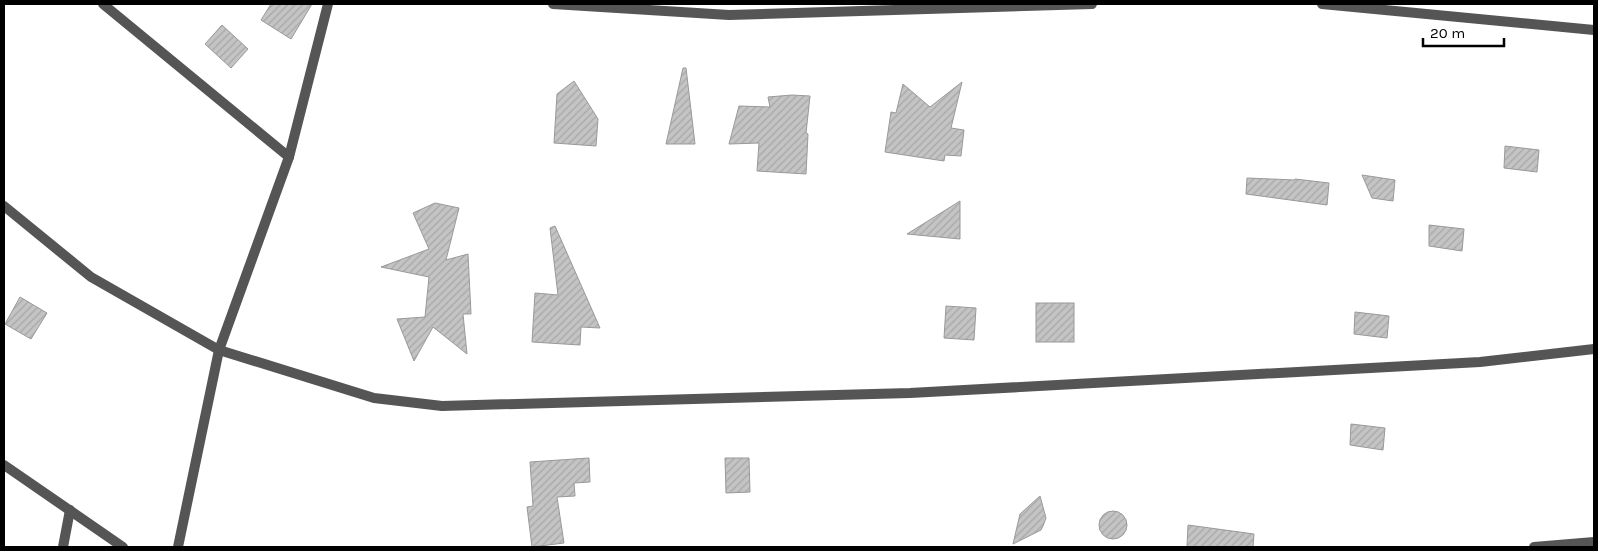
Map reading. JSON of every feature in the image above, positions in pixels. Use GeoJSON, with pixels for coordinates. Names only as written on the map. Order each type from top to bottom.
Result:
{"type":"FeatureCollection","features":[{"type":"Feature","properties":{"kind":"street"},"geometry":{"type":"LineString","coordinates":[[103,4],[289,157]]}},
{"type":"Feature","properties":{"kind":"street"},"geometry":{"type":"LineString","coordinates":[[178,547],[219,350],[289,157],[328,4]]}},
{"type":"Feature","properties":{"kind":"street"},"geometry":{"type":"LineString","coordinates":[[553,4],[730,15],[1092,4]]}},
{"type":"Feature","properties":{"kind":"street"},"geometry":{"type":"LineString","coordinates":[[1322,4],[1594,30]]}},
{"type":"Feature","properties":{"kind":"street"},"geometry":{"type":"LineString","coordinates":[[4,206],[91,277],[219,350],[374,398],[442,406],[910,393],[1480,362],[1594,349]]}},
{"type":"Feature","properties":{"kind":"street"},"geometry":{"type":"LineString","coordinates":[[4,465],[123,547]]}},
{"type":"Feature","properties":{"kind":"street"},"geometry":{"type":"LineString","coordinates":[[63,547],[70,510]]}},
{"type":"Feature","properties":{"kind":"street"},"geometry":{"type":"LineString","coordinates":[[1534,547],[1594,542]]}},
{"type":"Feature","properties":{"kind":"building"},"geometry":{"type":"Polygon","coordinates":[[[271,4],[312,4],[291,39],[261,20],[271,4]]]}},
{"type":"Feature","properties":{"kind":"building"},"geometry":{"type":"Polygon","coordinates":[[[222,25],[248,49],[231,68],[205,44],[222,25]]]}},
{"type":"Feature","properties":{"kind":"building"},"geometry":{"type":"Polygon","coordinates":[[[683,68],[686,68],[695,144],[666,144],[683,68]]]}},
{"type":"Feature","properties":{"kind":"building"},"geometry":{"type":"Polygon","coordinates":[[[574,81],[598,119],[596,146],[554,143],[557,94],[574,81]]]}},
{"type":"Feature","properties":{"kind":"building"},"geometry":{"type":"Polygon","coordinates":[[[962,82],[951,128],[964,130],[961,156],[945,155],[944,161],[885,152],[891,112],[896,113],[903,84],[930,107],[962,82]]]}},
{"type":"Feature","properties":{"kind":"building"},"geometry":{"type":"Polygon","coordinates":[[[810,96],[806,133],[808,134],[806,174],[757,171],[759,143],[729,144],[739,106],[770,107],[768,97],[810,96]]]}},
{"type":"Feature","properties":{"kind":"building"},"geometry":{"type":"Polygon","coordinates":[[[1505,146],[1539,150],[1537,172],[1504,168],[1505,146]]]}},
{"type":"Feature","properties":{"kind":"building"},"geometry":{"type":"Polygon","coordinates":[[[1362,175],[1395,180],[1393,201],[1372,198],[1362,175]]]}},
{"type":"Feature","properties":{"kind":"building"},"geometry":{"type":"Polygon","coordinates":[[[1247,178],[1295,179],[1329,183],[1327,205],[1246,194],[1247,178]]]}},
{"type":"Feature","properties":{"kind":"building"},"geometry":{"type":"Polygon","coordinates":[[[960,201],[960,239],[907,234],[960,201]]]}},
{"type":"Feature","properties":{"kind":"building"},"geometry":{"type":"Polygon","coordinates":[[[435,203],[459,208],[446,260],[468,254],[471,314],[463,314],[467,354],[433,327],[414,361],[397,319],[425,317],[429,277],[381,267],[429,249],[413,213],[435,203]]]}},
{"type":"Feature","properties":{"kind":"building"},"geometry":{"type":"Polygon","coordinates":[[[1429,225],[1464,229],[1462,251],[1429,246],[1429,225]]]}},
{"type":"Feature","properties":{"kind":"building"},"geometry":{"type":"Polygon","coordinates":[[[555,226],[600,328],[581,327],[580,345],[532,342],[535,293],[558,295],[550,228],[555,226]]]}},
{"type":"Feature","properties":{"kind":"building"},"geometry":{"type":"Polygon","coordinates":[[[20,297],[47,313],[31,339],[5,324],[20,297]]]}},
{"type":"Feature","properties":{"kind":"building"},"geometry":{"type":"Polygon","coordinates":[[[1036,303],[1074,303],[1074,342],[1036,342],[1036,303]]]}},
{"type":"Feature","properties":{"kind":"building"},"geometry":{"type":"Polygon","coordinates":[[[946,306],[976,308],[974,340],[944,338],[946,306]]]}},
{"type":"Feature","properties":{"kind":"building"},"geometry":{"type":"Polygon","coordinates":[[[1355,312],[1389,316],[1387,338],[1354,334],[1355,312]]]}},
{"type":"Feature","properties":{"kind":"building"},"geometry":{"type":"Polygon","coordinates":[[[1351,424],[1385,428],[1383,450],[1350,445],[1351,424]]]}},
{"type":"Feature","properties":{"kind":"building"},"geometry":{"type":"Polygon","coordinates":[[[589,458],[590,482],[574,483],[575,496],[557,497],[564,543],[532,547],[527,507],[533,506],[530,462],[589,458]]]}},
{"type":"Feature","properties":{"kind":"building"},"geometry":{"type":"Polygon","coordinates":[[[725,458],[749,458],[750,492],[726,493],[725,458]]]}},
{"type":"Feature","properties":{"kind":"building"},"geometry":{"type":"Polygon","coordinates":[[[1040,496],[1046,518],[1041,530],[1013,544],[1020,514],[1040,496]]]}},
{"type":"Feature","properties":{"kind":"building"},"geometry":{"type":"Polygon","coordinates":[[[1113,511],[1123,515],[1127,525],[1123,535],[1113,539],[1103,535],[1099,525],[1103,515],[1113,511]]]}},
{"type":"Feature","properties":{"kind":"building"},"geometry":{"type":"Polygon","coordinates":[[[1188,525],[1254,534],[1253,547],[1187,547],[1188,525]]]}}]}
